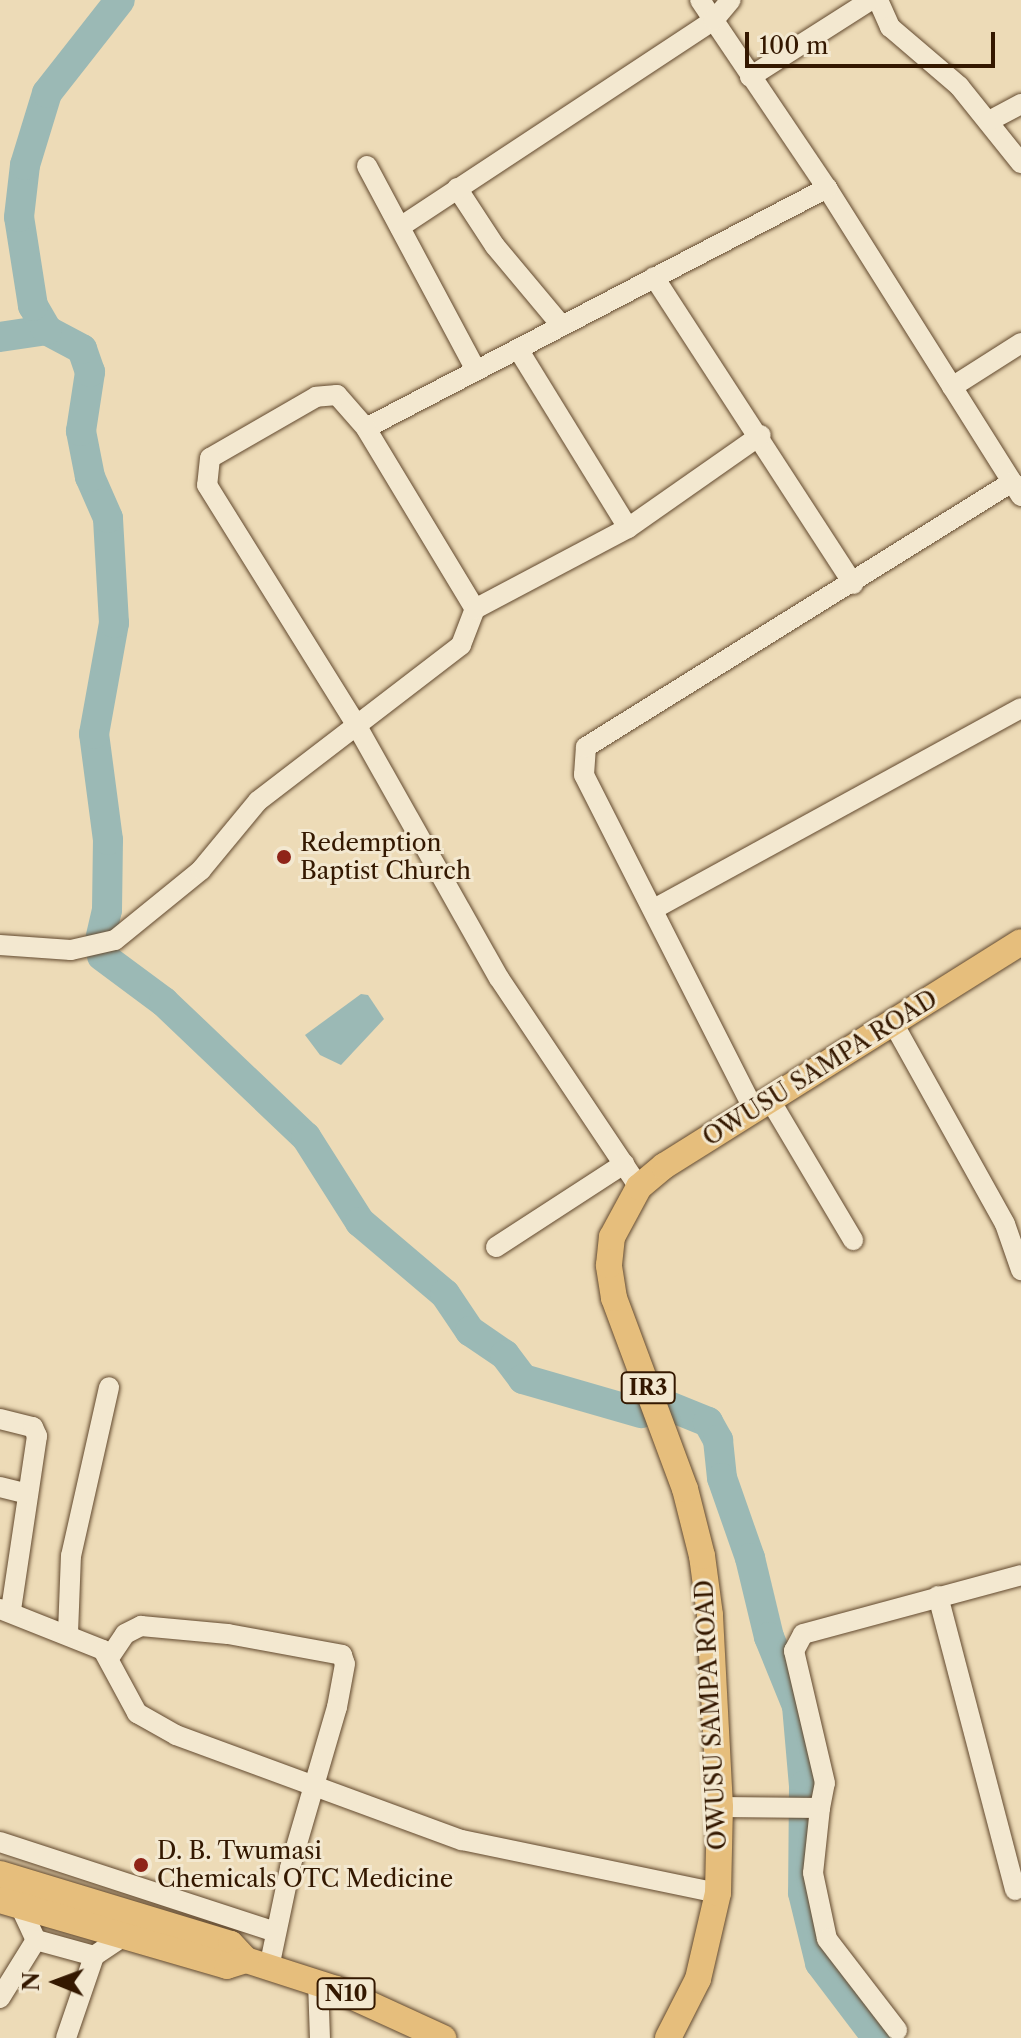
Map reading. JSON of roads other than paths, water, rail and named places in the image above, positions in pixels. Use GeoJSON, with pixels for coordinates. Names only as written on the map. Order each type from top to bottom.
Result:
{"type":"FeatureCollection","features":[{"type":"Feature","properties":{"kind":"main road","name":"OWUSU SAMPA ROAD"},"geometry":{"type":"LineString","coordinates":[[668,2038],[698,1979],[718,1893],[720,1807],[702,1556],[685,1489],[614,1298],[609,1265],[621,1214],[639,1187],[892,1021],[1021,942]]}},
{"type":"Feature","properties":{"kind":"main road","name":"N10"},"geometry":{"type":"LineString","coordinates":[[0,1874],[231,1944],[258,1964],[318,1982],[443,2038]]}},
{"type":"Feature","properties":{"kind":"main road","name":"N10"},"geometry":{"type":"LineString","coordinates":[[10,1903],[227,1966],[258,1964]]}},
{"type":"Feature","properties":{"kind":"street"},"geometry":{"type":"LineString","coordinates":[[700,0],[827,188],[1016,489],[853,584],[586,747],[584,775],[654,909],[762,1105],[853,1240]]}},
{"type":"Feature","properties":{"kind":"street"},"geometry":{"type":"LineString","coordinates":[[400,227],[714,20],[731,0]]}},
{"type":"Feature","properties":{"kind":"street"},"geometry":{"type":"LineString","coordinates":[[750,77],[871,0]]}},
{"type":"Feature","properties":{"kind":"street"},"geometry":{"type":"LineString","coordinates":[[878,0],[890,27],[959,86],[1021,163]]}},
{"type":"Feature","properties":{"kind":"street"},"geometry":{"type":"LineString","coordinates":[[989,121],[1021,104]]}},
{"type":"Feature","properties":{"kind":"street"},"geometry":{"type":"LineString","coordinates":[[367,166],[476,370]]}},
{"type":"Feature","properties":{"kind":"street"},"geometry":{"type":"LineString","coordinates":[[457,188],[495,246],[562,326]]}},
{"type":"Feature","properties":{"kind":"street"},"geometry":{"type":"LineString","coordinates":[[366,428],[827,188]]}},
{"type":"Feature","properties":{"kind":"street"},"geometry":{"type":"LineString","coordinates":[[654,277],[761,435],[853,584]]}},
{"type":"Feature","properties":{"kind":"street"},"geometry":{"type":"LineString","coordinates":[[952,387],[1021,343]]}},
{"type":"Feature","properties":{"kind":"street"},"geometry":{"type":"LineString","coordinates":[[518,349],[628,528]]}},
{"type":"Feature","properties":{"kind":"street"},"geometry":{"type":"LineString","coordinates":[[475,609],[366,428],[348,404],[326,394],[210,458],[205,471],[207,485],[358,728],[499,978],[639,1187]]}},
{"type":"Feature","properties":{"kind":"street"},"geometry":{"type":"LineString","coordinates":[[0,945],[71,950],[115,940],[201,870],[258,801],[358,728],[461,645],[475,609],[628,528],[761,435]]}},
{"type":"Feature","properties":{"kind":"street"},"geometry":{"type":"LineString","coordinates":[[654,909],[1021,708]]}},
{"type":"Feature","properties":{"kind":"street"},"geometry":{"type":"LineString","coordinates":[[892,1021],[1013,1219],[1021,1270]]}},
{"type":"Feature","properties":{"kind":"street"},"geometry":{"type":"LineString","coordinates":[[496,1247],[624,1164]]}},
{"type":"Feature","properties":{"kind":"street"},"geometry":{"type":"LineString","coordinates":[[68,1633],[71,1556],[109,1387]]}},
{"type":"Feature","properties":{"kind":"street"},"geometry":{"type":"LineString","coordinates":[[0,1419],[36,1431],[28,1494],[6,1610],[92,1642],[109,1658],[130,1704],[146,1721],[462,1840],[718,1893]]}},
{"type":"Feature","properties":{"kind":"street"},"geometry":{"type":"LineString","coordinates":[[0,1487],[28,1494]]}},
{"type":"Feature","properties":{"kind":"street"},"geometry":{"type":"LineString","coordinates":[[897,2030],[827,1939],[813,1873],[817,1808],[825,1783],[803,1707],[795,1645],[803,1634],[1021,1575]]}},
{"type":"Feature","properties":{"kind":"street"},"geometry":{"type":"LineString","coordinates":[[938,1596],[1015,1890]]}},
{"type":"Feature","properties":{"kind":"street"},"geometry":{"type":"LineString","coordinates":[[109,1658],[125,1634],[141,1626],[336,1651],[345,1664],[276,1932],[258,1964]]}},
{"type":"Feature","properties":{"kind":"street"},"geometry":{"type":"LineString","coordinates":[[720,1807],[817,1808]]}},
{"type":"Feature","properties":{"kind":"street"},"geometry":{"type":"LineString","coordinates":[[0,1842],[276,1932]]}},
{"type":"Feature","properties":{"kind":"street"},"geometry":{"type":"LineString","coordinates":[[10,1903],[36,1940],[94,1956]]}},
{"type":"Feature","properties":{"kind":"street"},"geometry":{"type":"LineString","coordinates":[[66,2038],[94,1956],[124,1936]]}},
{"type":"Feature","properties":{"kind":"street"},"geometry":{"type":"LineString","coordinates":[[0,1998],[36,1940]]}},
{"type":"Feature","properties":{"kind":"street"},"geometry":{"type":"LineString","coordinates":[[318,1982],[320,2038]]}},
{"type":"Feature","properties":{"kind":"water"},"geometry":{"type":"Polygon","coordinates":[[[361,994],[368,995],[384,1019],[341,1065],[320,1055],[305,1035],[361,994]]]}},
{"type":"Feature","properties":{"kind":"waterway"},"geometry":{"type":"LineString","coordinates":[[100,940],[107,910],[108,840],[94,734],[114,623],[108,518],[90,477],[81,431],[90,372],[82,349],[47,330],[33,306],[19,217],[25,165],[47,93],[120,0]]}},
{"type":"Feature","properties":{"kind":"waterway"},"geometry":{"type":"LineString","coordinates":[[0,337],[47,330]]}},
{"type":"Feature","properties":{"kind":"waterway"},"geometry":{"type":"LineString","coordinates":[[102,956],[164,1002],[306,1137],[360,1222],[445,1294],[470,1331],[505,1355],[523,1379],[641,1413]]}},
{"type":"Feature","properties":{"kind":"waterway"},"geometry":{"type":"LineString","coordinates":[[671,1407],[708,1422],[718,1440],[722,1478],[750,1558],[769,1637],[797,1706],[804,1786],[803,1893],[820,1963],[877,2038]]}},
{"type":"Feature","properties":{"kind":"place","name":"Redemption Baptist Church"},"geometry":{"type":"Point","coordinates":[284,857]}},
{"type":"Feature","properties":{"kind":"place","name":"D. B. Twumasi Chemicals OTC Medicine"},"geometry":{"type":"Point","coordinates":[141,1865]}}]}
